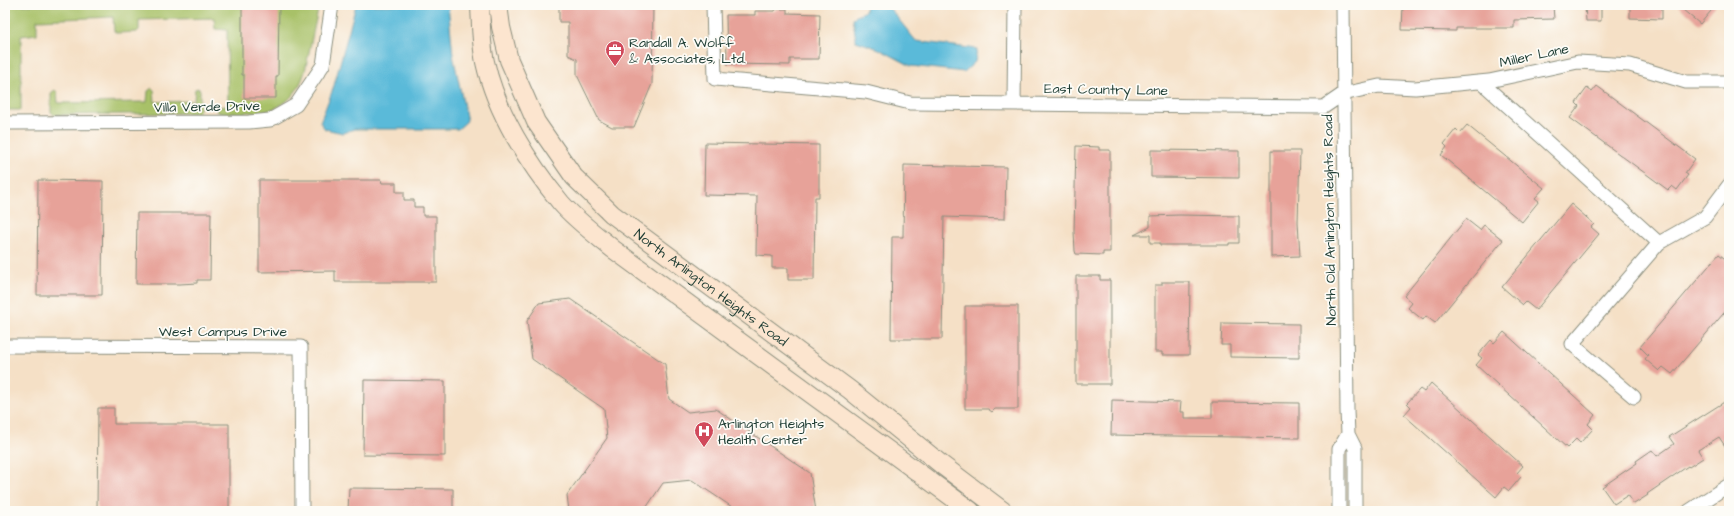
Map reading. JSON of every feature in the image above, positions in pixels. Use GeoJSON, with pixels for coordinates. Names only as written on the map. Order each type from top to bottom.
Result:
{"type":"FeatureCollection","features":[{"type":"Feature","properties":{"kind":"main road","name":"North Arlington Heights Road"},"geometry":{"type":"LineString","coordinates":[[480,5],[484,60],[488,77],[506,118],[531,164],[562,203],[590,230],[613,249],[971,511]]}},
{"type":"Feature","properties":{"kind":"main road","name":"North Arlington Heights Road"},"geometry":{"type":"LineString","coordinates":[[498,5],[500,27],[509,60],[536,122],[574,177],[612,214],[850,390],[942,465],[1003,511]]}},
{"type":"Feature","properties":{"kind":"street","name":"Villa Verde Drive"},"geometry":{"type":"LineString","coordinates":[[5,123],[249,122],[270,120],[296,105],[322,65],[332,5]]}},
{"type":"Feature","properties":{"kind":"street","name":"East Country Lane"},"geometry":{"type":"LineString","coordinates":[[713,5],[715,79],[866,92],[910,103],[1324,107],[1343,94]]}},
{"type":"Feature","properties":{"kind":"street"},"geometry":{"type":"LineString","coordinates":[[1014,5],[1014,104]]}},
{"type":"Feature","properties":{"kind":"street","name":"North Old Arlington Heights Road"},"geometry":{"type":"LineString","coordinates":[[1343,5],[1348,434],[1355,448],[1355,511]]}},
{"type":"Feature","properties":{"kind":"street","name":"Miller Lane"},"geometry":{"type":"LineString","coordinates":[[1343,94],[1379,86],[1415,88],[1481,82],[1578,62],[1630,65],[1686,82],[1729,82]]}},
{"type":"Feature","properties":{"kind":"street"},"geometry":{"type":"LineString","coordinates":[[1481,82],[1659,243]]}},
{"type":"Feature","properties":{"kind":"street"},"geometry":{"type":"LineString","coordinates":[[1634,397],[1572,344],[1659,243],[1705,217],[1729,185]]}},
{"type":"Feature","properties":{"kind":"street","name":"West Campus Drive"},"geometry":{"type":"LineString","coordinates":[[5,346],[301,347],[302,511]]}},
{"type":"Feature","properties":{"kind":"street","name":"North Old Arlington Heights Road"},"geometry":{"type":"LineString","coordinates":[[1339,511],[1339,449],[1348,434]]}},
{"type":"Feature","properties":{"kind":"street"},"geometry":{"type":"LineString","coordinates":[[1689,511],[1729,485]]}},
{"type":"Feature","properties":{"kind":"green space"},"geometry":{"type":"Polygon","coordinates":[[[5,5],[319,5],[305,71],[302,81],[292,96],[286,102],[271,110],[251,113],[219,113],[216,111],[217,107],[228,106],[227,30],[215,29],[214,18],[139,20],[139,30],[137,32],[117,33],[114,31],[113,17],[37,20],[37,34],[21,36],[21,110],[5,110],[5,5]]]}},
{"type":"Feature","properties":{"kind":"green space"},"geometry":{"type":"Polygon","coordinates":[[[152,88],[154,90],[155,102],[194,101],[195,89],[198,88],[200,90],[200,110],[197,113],[54,115],[51,112],[51,93],[55,90],[57,92],[58,103],[147,102],[148,91],[152,88]]]}},
{"type":"Feature","properties":{"kind":"water"},"geometry":{"type":"Polygon","coordinates":[[[356,5],[448,5],[453,55],[467,121],[458,129],[354,129],[343,133],[325,129],[320,122],[333,89],[356,5]]]}},
{"type":"Feature","properties":{"kind":"water"},"geometry":{"type":"Polygon","coordinates":[[[866,5],[887,5],[916,41],[977,49],[975,62],[964,72],[911,66],[879,49],[856,41],[853,18],[865,11],[866,5]]]}},
{"type":"Feature","properties":{"kind":"building"},"geometry":{"type":"Polygon","coordinates":[[[242,5],[279,5],[278,76],[276,76],[276,98],[244,98],[244,75],[242,75],[242,5]]]}},
{"type":"Feature","properties":{"kind":"building","name":"Randall A. Wolff & Associates, Ltd."},"geometry":{"type":"Polygon","coordinates":[[[559,5],[653,5],[652,84],[634,127],[612,127],[599,120],[577,75],[577,59],[568,55],[568,22],[559,22],[559,5]]]}},
{"type":"Feature","properties":{"kind":"building"},"geometry":{"type":"Polygon","coordinates":[[[1403,5],[1553,5],[1554,19],[1514,20],[1514,28],[1456,28],[1456,31],[1402,30],[1403,5]]]}},
{"type":"Feature","properties":{"kind":"building"},"geometry":{"type":"Polygon","coordinates":[[[1585,5],[1601,5],[1601,21],[1586,21],[1585,5]]]}},
{"type":"Feature","properties":{"kind":"building"},"geometry":{"type":"Polygon","coordinates":[[[1630,5],[1662,5],[1662,19],[1630,18],[1630,5]]]}},
{"type":"Feature","properties":{"kind":"building"},"geometry":{"type":"Polygon","coordinates":[[[1677,5],[1716,5],[1700,24],[1677,5]]]}},
{"type":"Feature","properties":{"kind":"building"},"geometry":{"type":"Polygon","coordinates":[[[776,9],[787,9],[787,13],[820,14],[819,59],[790,59],[790,65],[727,64],[726,15],[755,15],[755,11],[775,11],[776,9]]]}},
{"type":"Feature","properties":{"kind":"building"},"geometry":{"type":"Polygon","coordinates":[[[1597,86],[1695,159],[1685,173],[1688,175],[1677,190],[1672,186],[1668,190],[1570,118],[1579,106],[1576,103],[1587,88],[1592,92],[1597,86]]]}},
{"type":"Feature","properties":{"kind":"building"},"geometry":{"type":"Polygon","coordinates":[[[1467,125],[1544,188],[1535,198],[1539,201],[1522,222],[1441,155],[1447,147],[1444,144],[1456,129],[1460,133],[1467,125]]]}},
{"type":"Feature","properties":{"kind":"building"},"geometry":{"type":"Polygon","coordinates":[[[705,143],[819,145],[819,197],[815,197],[814,280],[788,280],[788,268],[772,268],[772,256],[756,255],[757,196],[704,195],[705,143]]]}},
{"type":"Feature","properties":{"kind":"building"},"geometry":{"type":"Polygon","coordinates":[[[1076,146],[1099,147],[1099,150],[1110,150],[1110,252],[1103,252],[1103,255],[1076,254],[1075,251],[1076,146]]]}},
{"type":"Feature","properties":{"kind":"building"},"geometry":{"type":"Polygon","coordinates":[[[1151,150],[1239,151],[1239,178],[1151,177],[1151,150]]]}},
{"type":"Feature","properties":{"kind":"building"},"geometry":{"type":"Polygon","coordinates":[[[1271,151],[1300,151],[1298,222],[1300,256],[1271,257],[1271,151]]]}},
{"type":"Feature","properties":{"kind":"building"},"geometry":{"type":"Polygon","coordinates":[[[904,165],[1006,167],[1005,219],[944,217],[942,339],[891,339],[892,237],[903,237],[904,165]]]}},
{"type":"Feature","properties":{"kind":"building"},"geometry":{"type":"Polygon","coordinates":[[[38,180],[103,181],[102,295],[37,295],[38,180]]]}},
{"type":"Feature","properties":{"kind":"building"},"geometry":{"type":"Polygon","coordinates":[[[259,180],[381,180],[382,183],[396,183],[396,192],[404,192],[404,200],[414,200],[414,207],[423,207],[423,216],[436,216],[436,282],[335,282],[335,271],[259,272],[259,180]]]}},
{"type":"Feature","properties":{"kind":"building"},"geometry":{"type":"Polygon","coordinates":[[[1571,204],[1594,224],[1591,227],[1599,234],[1536,310],[1526,302],[1523,305],[1502,287],[1571,204]]]}},
{"type":"Feature","properties":{"kind":"building"},"geometry":{"type":"Polygon","coordinates":[[[137,213],[211,213],[210,280],[197,280],[197,283],[180,284],[136,284],[137,213]]]}},
{"type":"Feature","properties":{"kind":"building"},"geometry":{"type":"Polygon","coordinates":[[[1150,216],[1239,216],[1239,243],[1229,243],[1229,245],[1160,245],[1160,243],[1150,243],[1150,235],[1134,235],[1150,227],[1150,216]]]}},
{"type":"Feature","properties":{"kind":"building"},"geometry":{"type":"Polygon","coordinates":[[[1466,219],[1480,230],[1484,225],[1503,240],[1435,323],[1426,316],[1423,320],[1408,308],[1412,303],[1404,296],[1466,219]]]}},
{"type":"Feature","properties":{"kind":"building"},"geometry":{"type":"Polygon","coordinates":[[[1719,254],[1729,262],[1729,307],[1672,374],[1663,367],[1659,371],[1645,359],[1648,355],[1640,347],[1719,254]]]}},
{"type":"Feature","properties":{"kind":"building"},"geometry":{"type":"Polygon","coordinates":[[[1076,276],[1100,276],[1100,280],[1110,280],[1110,384],[1076,384],[1076,276]]]}},
{"type":"Feature","properties":{"kind":"building"},"geometry":{"type":"Polygon","coordinates":[[[1162,282],[1190,282],[1189,355],[1162,355],[1162,352],[1155,352],[1155,285],[1162,285],[1162,282]]]}},
{"type":"Feature","properties":{"kind":"building"},"geometry":{"type":"Polygon","coordinates":[[[570,299],[665,364],[669,399],[688,412],[716,409],[810,473],[816,511],[738,511],[692,480],[663,483],[644,511],[569,511],[567,495],[607,438],[604,409],[532,359],[527,321],[539,303],[570,299]]]}},
{"type":"Feature","properties":{"kind":"building"},"geometry":{"type":"Polygon","coordinates":[[[965,306],[1018,306],[1018,409],[995,409],[992,412],[988,409],[965,409],[965,306]]]}},
{"type":"Feature","properties":{"kind":"building"},"geometry":{"type":"Polygon","coordinates":[[[1222,323],[1299,324],[1299,358],[1230,357],[1230,345],[1221,345],[1222,323]]]}},
{"type":"Feature","properties":{"kind":"building"},"geometry":{"type":"Polygon","coordinates":[[[1504,332],[1595,415],[1588,424],[1593,429],[1580,443],[1576,439],[1567,448],[1476,365],[1482,358],[1478,355],[1491,340],[1494,343],[1504,332]]]}},
{"type":"Feature","properties":{"kind":"building"},"geometry":{"type":"Polygon","coordinates":[[[364,380],[445,381],[445,456],[363,455],[364,380]]]}},
{"type":"Feature","properties":{"kind":"building"},"geometry":{"type":"Polygon","coordinates":[[[1431,383],[1523,466],[1517,473],[1521,477],[1509,491],[1504,487],[1496,497],[1404,415],[1411,407],[1407,403],[1420,389],[1424,392],[1431,383]]]}},
{"type":"Feature","properties":{"kind":"building"},"geometry":{"type":"Polygon","coordinates":[[[1729,399],[1729,452],[1719,437],[1698,450],[1703,458],[1689,467],[1688,466],[1634,504],[1628,495],[1614,504],[1602,487],[1637,463],[1636,461],[1652,450],[1657,456],[1674,444],[1669,437],[1729,399]]]}},
{"type":"Feature","properties":{"kind":"building"},"geometry":{"type":"Polygon","coordinates":[[[1112,400],[1181,402],[1180,412],[1184,412],[1184,418],[1212,418],[1212,402],[1299,403],[1299,438],[1111,435],[1112,400]]]}},
{"type":"Feature","properties":{"kind":"building"},"geometry":{"type":"Polygon","coordinates":[[[98,408],[114,408],[114,424],[229,424],[229,511],[97,511],[98,408]]]}},
{"type":"Feature","properties":{"kind":"building"},"geometry":{"type":"Polygon","coordinates":[[[349,488],[453,489],[453,511],[348,511],[349,488]]]}},
{"type":"Feature","properties":{"kind":"place","name":"Randall A. Wolff & Associates, Ltd."},"geometry":{"type":"Point","coordinates":[615,67]}},
{"type":"Feature","properties":{"kind":"place","name":"Arlington Heights Health Center"},"geometry":{"type":"Point","coordinates":[704,448]}}]}
